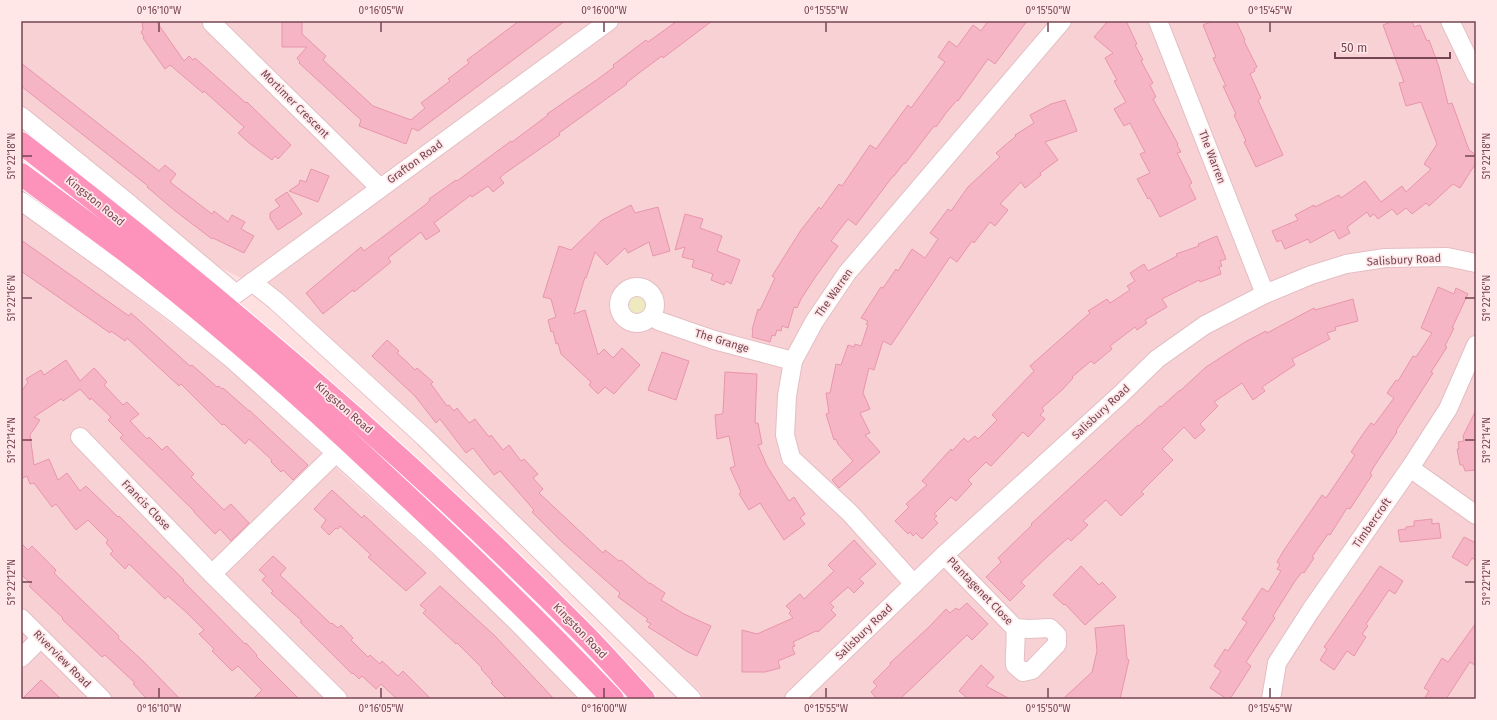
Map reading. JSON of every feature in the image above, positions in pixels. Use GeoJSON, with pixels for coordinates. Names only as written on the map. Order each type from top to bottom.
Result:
{"type":"FeatureCollection","features":[{"type":"Feature","properties":{"kind":"highway","name":"Kingston Road"},"geometry":{"type":"LineString","coordinates":[[21,143],[76,186],[228,299],[335,399],[444,497],[582,632],[644,699]]}},
{"type":"Feature","properties":{"kind":"highway","name":"Kingston Road"},"geometry":{"type":"LineString","coordinates":[[21,174],[145,267],[273,373],[339,431],[492,576],[564,647],[613,699]]}},
{"type":"Feature","properties":{"kind":"street","name":"Grafton Road"},"geometry":{"type":"LineString","coordinates":[[228,299],[609,21]]}},
{"type":"Feature","properties":{"kind":"street","name":"The Warren"},"geometry":{"type":"LineString","coordinates":[[914,584],[850,513],[791,458],[785,435],[787,396],[793,362],[814,322],[847,273],[1062,21]]}},
{"type":"Feature","properties":{"kind":"street","name":"The Warren"},"geometry":{"type":"LineString","coordinates":[[1158,21],[1265,294]]}},
{"type":"Feature","properties":{"kind":"street"},"geometry":{"type":"LineString","coordinates":[[1450,21],[1476,75]]}},
{"type":"Feature","properties":{"kind":"street","name":"Mortimer Crescent"},"geometry":{"type":"LineString","coordinates":[[212,22],[380,188]]}},
{"type":"Feature","properties":{"kind":"street"},"geometry":{"type":"LineString","coordinates":[[21,116],[127,202],[228,299]]}},
{"type":"Feature","properties":{"kind":"street"},"geometry":{"type":"LineString","coordinates":[[21,201],[109,264],[232,359],[439,546],[517,622],[592,699]]}},
{"type":"Feature","properties":{"kind":"street","name":"Salisbury Road"},"geometry":{"type":"LineString","coordinates":[[794,699],[944,555],[1120,395],[1157,359],[1205,325],[1265,294],[1310,275],[1346,264],[1385,258],[1447,258],[1476,263]]}},
{"type":"Feature","properties":{"kind":"street"},"geometry":{"type":"LineString","coordinates":[[252,282],[276,301],[424,437],[692,699]]}},
{"type":"Feature","properties":{"kind":"street","name":"The Grange"},"geometry":{"type":"LineString","coordinates":[[652,316],[659,321],[714,340],[793,362]]}},
{"type":"Feature","properties":{"kind":"street","name":"Timbercroft"},"geometry":{"type":"LineString","coordinates":[[1271,699],[1277,663],[1311,610],[1410,468],[1448,409],[1476,345]]}},
{"type":"Feature","properties":{"kind":"street","name":"Francis Close"},"geometry":{"type":"LineString","coordinates":[[80,437],[212,574],[338,699]]}},
{"type":"Feature","properties":{"kind":"street"},"geometry":{"type":"LineString","coordinates":[[212,574],[336,453]]}},
{"type":"Feature","properties":{"kind":"street"},"geometry":{"type":"LineString","coordinates":[[1410,468],[1476,515]]}},
{"type":"Feature","properties":{"kind":"street","name":"Plantagenet Close"},"geometry":{"type":"LineString","coordinates":[[944,555],[1015,628]]}},
{"type":"Feature","properties":{"kind":"street","name":"Riverview Road"},"geometry":{"type":"LineString","coordinates":[[21,618],[102,699]]}},
{"type":"Feature","properties":{"kind":"street"},"geometry":{"type":"LineString","coordinates":[[21,658],[41,638]]}},
{"type":"Feature","properties":{"kind":"shaded area"},"geometry":{"type":"Polygon","coordinates":[[[21,21],[1476,21],[1476,699],[704,699],[701,693],[396,401],[247,281],[217,266],[21,109],[21,21]]]}},
{"type":"Feature","properties":{"kind":"shaded area"},"geometry":{"type":"Polygon","coordinates":[[[21,212],[104,272],[231,370],[356,486],[459,578],[582,699],[21,699],[21,212]]]}},
{"type":"Feature","properties":{"kind":"shaded area"},"geometry":{"type":"Polygon","coordinates":[[[636,296],[643,299],[646,306],[643,313],[636,316],[629,313],[626,306],[629,299],[636,296]]]}},
{"type":"Feature","properties":{"kind":"building"},"geometry":{"type":"Polygon","coordinates":[[[156,21],[184,61],[189,56],[193,60],[195,58],[246,103],[247,102],[291,145],[278,159],[275,156],[272,160],[238,133],[244,127],[204,91],[203,93],[170,65],[165,69],[143,38],[144,37],[141,32],[143,30],[142,22],[156,21]]]}},
{"type":"Feature","properties":{"kind":"building"},"geometry":{"type":"Polygon","coordinates":[[[282,21],[302,21],[302,34],[326,56],[323,60],[373,106],[411,120],[425,108],[421,103],[450,81],[448,79],[469,63],[467,60],[519,21],[565,21],[418,131],[412,128],[406,144],[359,126],[361,120],[299,63],[300,62],[297,58],[307,47],[282,47],[282,21]]]}},
{"type":"Feature","properties":{"kind":"building"},"geometry":{"type":"Polygon","coordinates":[[[677,21],[712,21],[663,58],[662,56],[626,83],[627,84],[559,133],[560,135],[504,174],[500,178],[504,183],[493,192],[488,186],[472,197],[471,195],[434,223],[440,231],[426,240],[421,232],[388,258],[391,262],[354,292],[353,290],[323,314],[306,293],[361,247],[364,251],[425,205],[430,200],[429,199],[456,180],[457,181],[511,141],[512,142],[548,115],[547,114],[598,79],[614,67],[613,65],[646,40],[648,42],[677,21]]]}},
{"type":"Feature","properties":{"kind":"building"},"geometry":{"type":"Polygon","coordinates":[[[988,21],[1027,21],[995,64],[988,59],[958,101],[957,100],[936,127],[934,126],[905,164],[904,163],[893,176],[856,225],[848,219],[831,241],[838,246],[816,276],[797,308],[794,307],[788,328],[782,326],[781,331],[777,330],[775,336],[772,335],[770,342],[752,337],[752,330],[758,309],[760,310],[775,278],[772,276],[801,230],[819,207],[821,209],[839,184],[842,186],[870,145],[876,149],[908,105],[911,108],[945,62],[938,57],[949,41],[957,47],[973,25],[981,31],[988,21]]]}},
{"type":"Feature","properties":{"kind":"building"},"geometry":{"type":"Polygon","coordinates":[[[1108,21],[1126,21],[1137,44],[1135,45],[1143,60],[1141,61],[1153,83],[1150,85],[1156,97],[1153,99],[1178,144],[1177,145],[1181,152],[1177,153],[1192,183],[1189,185],[1196,199],[1160,217],[1150,198],[1148,199],[1137,179],[1150,173],[1140,154],[1145,152],[1130,123],[1124,126],[1114,109],[1126,102],[1114,81],[1117,80],[1105,58],[1113,53],[1094,37],[1108,21]]]}},
{"type":"Feature","properties":{"kind":"building"},"geometry":{"type":"Polygon","coordinates":[[[1212,21],[1236,21],[1257,67],[1254,69],[1255,71],[1250,74],[1261,98],[1258,100],[1283,155],[1256,167],[1244,142],[1246,141],[1234,115],[1236,114],[1223,86],[1226,86],[1213,58],[1216,57],[1203,25],[1212,21]]]}},
{"type":"Feature","properties":{"kind":"building"},"geometry":{"type":"Polygon","coordinates":[[[1393,21],[1412,21],[1414,27],[1420,25],[1427,41],[1429,40],[1439,67],[1448,104],[1452,103],[1469,150],[1476,155],[1476,163],[1460,188],[1453,184],[1429,206],[1426,203],[1412,214],[1406,208],[1397,215],[1392,209],[1378,219],[1374,214],[1370,217],[1367,212],[1347,227],[1350,233],[1339,239],[1334,230],[1310,243],[1308,239],[1285,249],[1281,240],[1277,242],[1272,231],[1298,220],[1295,215],[1314,205],[1315,207],[1339,195],[1341,198],[1365,181],[1381,202],[1402,186],[1406,192],[1431,169],[1424,164],[1437,144],[1421,102],[1406,106],[1399,83],[1404,82],[1383,25],[1393,21]]]}},
{"type":"Feature","properties":{"kind":"building"},"geometry":{"type":"Polygon","coordinates":[[[21,63],[159,171],[165,165],[176,174],[170,182],[212,214],[214,211],[228,222],[232,215],[245,222],[241,229],[254,236],[244,253],[213,238],[212,239],[174,210],[147,187],[148,186],[21,86],[21,63]]]}},
{"type":"Feature","properties":{"kind":"building"},"geometry":{"type":"Polygon","coordinates":[[[1065,100],[1077,131],[1045,142],[1058,160],[1040,173],[1041,175],[1025,188],[1021,182],[1000,204],[1008,210],[995,226],[990,222],[974,243],[972,241],[957,262],[950,257],[891,345],[883,341],[874,370],[869,368],[863,393],[870,409],[860,413],[870,433],[865,435],[880,452],[839,488],[832,480],[853,461],[838,444],[836,439],[834,440],[826,414],[829,413],[826,393],[830,393],[836,364],[841,365],[848,345],[854,347],[855,344],[861,346],[868,321],[861,318],[881,287],[883,288],[896,269],[898,271],[912,249],[925,258],[938,239],[930,233],[948,209],[951,211],[968,187],[1000,157],[996,153],[1016,136],[1015,135],[1034,123],[1030,115],[1051,104],[1065,100]]]}},
{"type":"Feature","properties":{"kind":"building"},"geometry":{"type":"Polygon","coordinates":[[[311,169],[329,176],[318,202],[289,191],[299,184],[300,180],[306,182],[311,169]]]}},
{"type":"Feature","properties":{"kind":"building"},"geometry":{"type":"Polygon","coordinates":[[[287,192],[302,214],[278,230],[270,218],[270,213],[280,206],[275,200],[287,192]]]}},
{"type":"Feature","properties":{"kind":"building"},"geometry":{"type":"Polygon","coordinates":[[[631,205],[635,213],[658,207],[670,251],[653,256],[649,242],[628,253],[625,248],[607,265],[595,252],[586,278],[585,277],[574,314],[585,310],[598,355],[604,349],[613,358],[622,348],[640,365],[614,394],[605,387],[598,394],[589,385],[591,382],[561,354],[558,343],[556,344],[553,331],[551,332],[548,320],[556,317],[551,299],[543,297],[559,246],[571,250],[602,220],[631,205]]]}},
{"type":"Feature","properties":{"kind":"building"},"geometry":{"type":"Polygon","coordinates":[[[685,214],[703,219],[700,228],[722,236],[717,251],[740,260],[731,284],[726,281],[724,285],[711,280],[713,274],[692,267],[694,260],[682,257],[685,247],[675,250],[685,214]]]}},
{"type":"Feature","properties":{"kind":"building"},"geometry":{"type":"Polygon","coordinates":[[[1217,236],[1226,259],[1220,261],[1222,266],[1219,267],[1221,274],[1200,282],[1199,280],[1162,299],[1167,307],[1145,320],[1147,323],[1137,330],[1135,327],[1110,346],[1112,349],[1094,364],[1091,361],[1072,377],[1073,378],[1063,389],[1042,408],[1044,411],[1040,415],[1045,419],[1028,437],[1023,432],[991,466],[986,462],[968,480],[972,484],[956,501],[951,497],[934,514],[937,516],[934,519],[938,523],[922,539],[916,533],[913,536],[910,532],[908,534],[895,521],[909,507],[906,504],[927,485],[922,481],[951,449],[952,451],[964,438],[968,442],[975,436],[978,439],[997,420],[992,415],[1034,371],[1030,366],[1090,313],[1088,311],[1107,299],[1110,303],[1130,290],[1127,286],[1135,281],[1130,273],[1144,264],[1148,271],[1177,256],[1176,254],[1199,246],[1198,244],[1217,236]]]}},
{"type":"Feature","properties":{"kind":"building"},"geometry":{"type":"Polygon","coordinates":[[[21,240],[129,316],[131,313],[190,366],[192,365],[217,387],[219,386],[222,389],[223,388],[249,410],[308,465],[293,480],[283,470],[281,472],[271,462],[272,460],[249,439],[245,444],[224,424],[222,425],[181,384],[179,386],[127,338],[125,341],[111,331],[110,333],[21,271],[21,240]]]}},
{"type":"Feature","properties":{"kind":"building"},"geometry":{"type":"Polygon","coordinates":[[[1438,287],[1454,294],[1456,288],[1468,294],[1452,328],[1454,328],[1445,346],[1447,347],[1431,372],[1433,373],[1396,431],[1397,432],[1373,468],[1370,474],[1372,475],[1350,509],[1347,508],[1330,535],[1328,534],[1312,557],[1314,558],[1304,573],[1302,572],[1295,581],[1273,616],[1275,618],[1246,662],[1251,666],[1230,699],[1227,699],[1210,688],[1221,671],[1214,666],[1225,649],[1228,651],[1247,622],[1242,619],[1262,588],[1268,592],[1281,571],[1277,569],[1280,564],[1277,562],[1284,550],[1322,495],[1326,498],[1355,455],[1351,452],[1363,434],[1371,423],[1374,425],[1394,398],[1387,393],[1396,380],[1398,381],[1413,356],[1416,357],[1432,333],[1421,328],[1438,287]]]}},
{"type":"Feature","properties":{"kind":"building"},"geometry":{"type":"Polygon","coordinates":[[[1353,299],[1358,321],[1335,327],[1336,330],[1327,333],[1330,339],[1292,359],[1295,365],[1262,387],[1265,391],[1253,400],[1242,383],[1214,402],[1218,406],[1200,424],[1205,430],[1195,439],[1184,427],[1162,449],[1173,460],[1141,492],[1144,494],[1121,516],[1106,500],[1083,521],[1088,525],[1071,541],[1068,538],[1021,582],[1025,586],[1010,601],[986,577],[1001,562],[998,558],[1032,525],[1031,524],[1138,425],[1139,426],[1206,367],[1245,342],[1266,331],[1267,333],[1314,308],[1315,310],[1353,299]]]}},
{"type":"Feature","properties":{"kind":"building"},"geometry":{"type":"Polygon","coordinates":[[[387,340],[399,351],[397,353],[415,370],[417,368],[433,382],[431,384],[447,406],[449,405],[454,411],[457,408],[469,423],[475,419],[489,437],[491,435],[503,450],[509,445],[521,461],[524,459],[538,474],[533,478],[543,489],[539,493],[603,553],[605,550],[619,561],[621,560],[650,584],[665,593],[661,600],[684,614],[711,626],[697,656],[648,627],[651,624],[646,621],[648,619],[618,597],[620,593],[561,541],[532,512],[534,510],[500,471],[494,475],[473,448],[466,453],[440,419],[436,423],[415,396],[372,356],[387,340]]]}},
{"type":"Feature","properties":{"kind":"building"},"geometry":{"type":"Polygon","coordinates":[[[662,352],[689,361],[676,400],[648,390],[662,352]]]}},
{"type":"Feature","properties":{"kind":"building"},"geometry":{"type":"Polygon","coordinates":[[[66,360],[80,381],[94,368],[107,382],[104,385],[123,405],[127,402],[139,414],[130,421],[147,439],[149,437],[162,450],[167,446],[194,474],[191,477],[224,510],[231,504],[249,523],[231,541],[220,529],[215,534],[194,511],[120,438],[123,435],[108,420],[111,417],[91,398],[90,400],[80,389],[63,401],[61,399],[34,417],[40,420],[30,435],[34,465],[49,459],[58,480],[67,473],[80,491],[86,486],[184,580],[183,581],[245,644],[246,643],[257,655],[256,656],[299,699],[253,699],[262,690],[238,666],[232,671],[212,651],[214,649],[199,634],[204,630],[186,612],[168,596],[165,599],[129,564],[125,569],[110,554],[113,551],[106,543],[108,540],[88,520],[76,530],[56,504],[52,507],[34,483],[30,484],[27,476],[21,479],[21,392],[28,382],[26,379],[41,370],[44,375],[66,360]]]}},
{"type":"Feature","properties":{"kind":"building"},"geometry":{"type":"Polygon","coordinates":[[[725,372],[757,374],[755,423],[758,423],[762,444],[758,445],[767,466],[789,501],[794,497],[805,514],[800,518],[805,524],[784,540],[760,503],[749,510],[739,494],[741,492],[730,468],[735,466],[729,436],[717,439],[715,415],[722,414],[723,412],[725,372]]]}},
{"type":"Feature","properties":{"kind":"building"},"geometry":{"type":"Polygon","coordinates":[[[1476,410],[1476,470],[1465,471],[1463,465],[1460,465],[1457,449],[1459,449],[1458,442],[1464,441],[1463,436],[1476,410]]]}},
{"type":"Feature","properties":{"kind":"building"},"geometry":{"type":"Polygon","coordinates":[[[332,490],[362,518],[364,515],[426,573],[406,591],[368,557],[371,555],[340,526],[329,535],[321,527],[326,520],[314,509],[332,490]]]}},
{"type":"Feature","properties":{"kind":"building"},"geometry":{"type":"Polygon","coordinates":[[[1432,519],[1432,524],[1439,523],[1441,538],[1400,542],[1398,530],[1414,526],[1414,521],[1432,519]]]}},
{"type":"Feature","properties":{"kind":"building"},"geometry":{"type":"Polygon","coordinates":[[[1464,537],[1476,543],[1476,561],[1472,558],[1467,566],[1452,557],[1464,537]]]}},
{"type":"Feature","properties":{"kind":"building"},"geometry":{"type":"Polygon","coordinates":[[[854,540],[876,564],[859,579],[864,583],[854,593],[848,587],[830,603],[834,607],[831,610],[836,615],[818,632],[816,631],[793,642],[795,646],[792,647],[795,654],[778,661],[780,668],[765,672],[742,672],[742,630],[757,634],[793,618],[789,613],[791,611],[786,606],[800,594],[804,599],[834,571],[828,565],[854,540]]]}},
{"type":"Feature","properties":{"kind":"building"},"geometry":{"type":"Polygon","coordinates":[[[21,543],[28,550],[32,546],[56,570],[54,573],[119,636],[118,638],[180,699],[147,699],[133,684],[135,683],[105,655],[102,657],[62,619],[63,618],[29,586],[31,584],[21,574],[21,543]]]}},
{"type":"Feature","properties":{"kind":"building"},"geometry":{"type":"Polygon","coordinates":[[[273,556],[286,568],[280,575],[331,624],[332,623],[338,628],[341,625],[353,638],[351,640],[368,657],[370,655],[380,664],[382,661],[398,676],[403,671],[431,699],[397,699],[381,684],[376,689],[362,676],[359,679],[353,673],[352,674],[300,622],[302,621],[271,593],[273,591],[262,580],[266,576],[259,570],[273,556]]]}},
{"type":"Feature","properties":{"kind":"building"},"geometry":{"type":"Polygon","coordinates":[[[1081,566],[1099,585],[1102,582],[1116,597],[1085,625],[1065,604],[1064,605],[1053,595],[1081,566]]]}},
{"type":"Feature","properties":{"kind":"building"},"geometry":{"type":"Polygon","coordinates":[[[1380,566],[1403,581],[1395,594],[1389,590],[1366,624],[1368,626],[1362,634],[1366,637],[1354,656],[1347,651],[1334,670],[1320,660],[1327,649],[1324,647],[1380,566]]]}},
{"type":"Feature","properties":{"kind":"building"},"geometry":{"type":"Polygon","coordinates":[[[440,586],[494,635],[554,699],[507,699],[491,683],[493,682],[481,669],[482,668],[457,643],[456,644],[423,613],[426,610],[420,605],[440,586]]]}},
{"type":"Feature","properties":{"kind":"building"},"geometry":{"type":"Polygon","coordinates":[[[967,603],[988,624],[972,640],[967,635],[900,699],[877,699],[871,692],[877,686],[873,682],[891,664],[890,663],[946,609],[950,613],[956,608],[959,610],[967,603]]]}},
{"type":"Feature","properties":{"kind":"building"},"geometry":{"type":"Polygon","coordinates":[[[1476,623],[1476,666],[1470,662],[1446,699],[1424,699],[1429,691],[1424,688],[1442,658],[1448,662],[1476,623]]]}},
{"type":"Feature","properties":{"kind":"building"},"geometry":{"type":"Polygon","coordinates":[[[1124,625],[1127,659],[1129,660],[1120,699],[1063,699],[1092,672],[1097,651],[1095,628],[1124,625]]]}},
{"type":"Feature","properties":{"kind":"building"},"geometry":{"type":"Polygon","coordinates":[[[981,665],[994,677],[986,686],[1010,699],[968,699],[959,691],[981,665]]]}},
{"type":"Feature","properties":{"kind":"building"},"geometry":{"type":"Polygon","coordinates":[[[41,680],[61,699],[22,699],[41,680]]]}}]}
